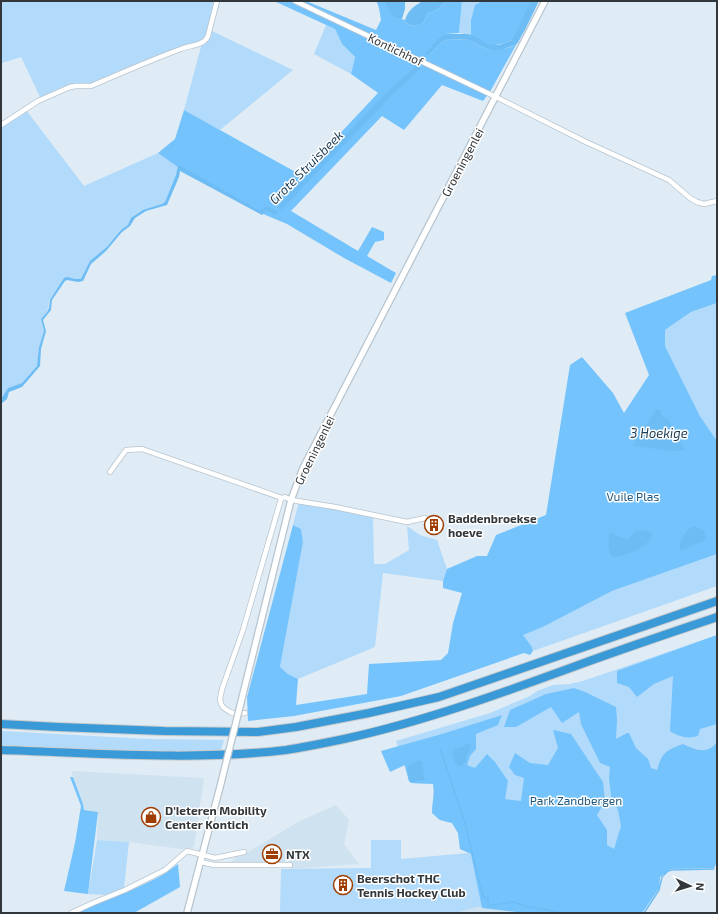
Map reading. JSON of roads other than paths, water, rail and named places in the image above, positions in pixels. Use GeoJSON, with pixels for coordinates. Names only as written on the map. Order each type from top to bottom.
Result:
{"type":"FeatureCollection","features":[{"type":"Feature","properties":{"kind":"highway"},"geometry":{"type":"LineString","coordinates":[[1,724],[58,728],[178,732],[258,732],[296,727],[369,713],[439,697],[717,601]]}},
{"type":"Feature","properties":{"kind":"highway"},"geometry":{"type":"LineString","coordinates":[[1,750],[128,755],[235,754],[279,750],[327,742],[428,717],[717,617]]}},
{"type":"Feature","properties":{"kind":"street"},"geometry":{"type":"LineString","coordinates":[[1,125],[38,101],[70,87],[91,86],[180,49],[202,43],[208,36],[217,1]]}},
{"type":"Feature","properties":{"kind":"street","name":"Kontichhof"},"geometry":{"type":"LineString","coordinates":[[295,1],[496,97]]}},
{"type":"Feature","properties":{"kind":"street","name":"Groeningenlei"},"geometry":{"type":"LineString","coordinates":[[187,913],[203,856],[291,500],[303,468],[546,1]]}},
{"type":"Feature","properties":{"kind":"street"},"geometry":{"type":"LineString","coordinates":[[496,97],[586,142],[669,180],[697,202],[704,204],[717,201]]}},
{"type":"Feature","properties":{"kind":"street"},"geometry":{"type":"LineString","coordinates":[[110,472],[126,450],[142,449],[282,498],[407,522],[425,518]]}},
{"type":"Feature","properties":{"kind":"street"},"geometry":{"type":"LineString","coordinates":[[245,713],[236,714],[230,712],[224,708],[220,699],[222,688],[242,630],[275,516],[282,498]]}},
{"type":"Feature","properties":{"kind":"street"},"geometry":{"type":"LineString","coordinates":[[71,913],[125,890],[165,870],[187,851],[215,858],[244,852]]}},
{"type":"Feature","properties":{"kind":"street"},"geometry":{"type":"LineString","coordinates":[[201,862],[214,865],[290,865]]}},
{"type":"Feature","properties":{"kind":"water"},"geometry":{"type":"Polygon","coordinates":[[[383,1],[405,1],[405,9],[402,19],[399,19],[393,15],[383,1]]]}},
{"type":"Feature","properties":{"kind":"water"},"geometry":{"type":"Polygon","coordinates":[[[423,1],[446,1],[437,10],[428,13],[423,23],[412,26],[406,23],[406,17],[410,11],[423,1]]]}},
{"type":"Feature","properties":{"kind":"water"},"geometry":{"type":"Polygon","coordinates":[[[531,1],[539,1],[516,45],[500,50],[492,50],[482,47],[470,40],[449,39],[442,42],[429,55],[426,55],[437,40],[445,34],[472,35],[489,44],[499,45],[512,40],[531,1]]]}},
{"type":"Feature","properties":{"kind":"water"},"geometry":{"type":"Polygon","coordinates":[[[418,65],[420,66],[420,69],[397,90],[281,210],[278,207],[284,200],[376,103],[418,65]]]}},
{"type":"Feature","properties":{"kind":"water"},"geometry":{"type":"Polygon","coordinates":[[[178,166],[181,166],[260,211],[267,206],[278,212],[277,214],[273,214],[266,210],[262,215],[180,171],[179,177],[167,205],[146,211],[135,218],[130,226],[122,232],[106,251],[91,264],[83,281],[65,281],[52,300],[51,310],[43,320],[46,331],[41,349],[40,366],[22,387],[9,392],[7,399],[1,404],[1,399],[8,388],[22,383],[37,366],[39,347],[44,331],[41,319],[47,312],[50,300],[64,278],[81,279],[90,261],[107,247],[121,230],[128,225],[131,218],[143,210],[165,202],[178,166]]]}},
{"type":"Feature","properties":{"kind":"water","name":"3 Hoekige"},"geometry":{"type":"Polygon","coordinates":[[[657,409],[660,410],[662,415],[668,419],[685,450],[674,451],[633,446],[637,437],[657,409]]]}},
{"type":"Feature","properties":{"kind":"water"},"geometry":{"type":"Polygon","coordinates":[[[694,526],[704,530],[706,541],[681,550],[679,547],[686,531],[694,526]]]}},
{"type":"Feature","properties":{"kind":"water"},"geometry":{"type":"Polygon","coordinates":[[[645,530],[653,535],[641,548],[624,555],[612,557],[608,545],[610,532],[627,540],[636,531],[645,530]]]}},
{"type":"Feature","properties":{"kind":"water"},"geometry":{"type":"Polygon","coordinates":[[[469,743],[471,744],[465,758],[466,762],[460,767],[455,762],[452,752],[455,748],[460,748],[469,743]]]}},
{"type":"Feature","properties":{"kind":"water"},"geometry":{"type":"Polygon","coordinates":[[[420,760],[422,762],[425,780],[409,781],[408,766],[420,760]]]}},
{"type":"Feature","properties":{"kind":"waterway"},"geometry":{"type":"LineString","coordinates":[[440,749],[465,823],[483,897],[488,898],[488,906],[513,902],[525,906],[562,913]]}},
{"type":"Feature","properties":{"kind":"waterway"},"geometry":{"type":"LineString","coordinates":[[644,913],[659,890],[662,877],[668,871],[714,869]]}},
{"type":"Feature","properties":{"kind":"place","name":"Baddenbroekse hoeve"},"geometry":{"type":"Point","coordinates":[434,525]}},
{"type":"Feature","properties":{"kind":"place","name":"D’Ieteren Mobility Center Kontich"},"geometry":{"type":"Point","coordinates":[151,817]}},
{"type":"Feature","properties":{"kind":"place","name":"NTX"},"geometry":{"type":"Point","coordinates":[272,854]}},
{"type":"Feature","properties":{"kind":"place","name":"Beerschot THC Tennis Hockey Club"},"geometry":{"type":"Point","coordinates":[343,885]}},
{"type":"Feature","properties":{"kind":"water label","name":"Grote Struisbeek"},"geometry":{"type":"Point","coordinates":[306,167]}},
{"type":"Feature","properties":{"kind":"park label","name":"Vuile Plas"},"geometry":{"type":"Point","coordinates":[633,496]}},
{"type":"Feature","properties":{"kind":"park label","name":"Park Zandbergen"},"geometry":{"type":"Point","coordinates":[576,800]}}]}
